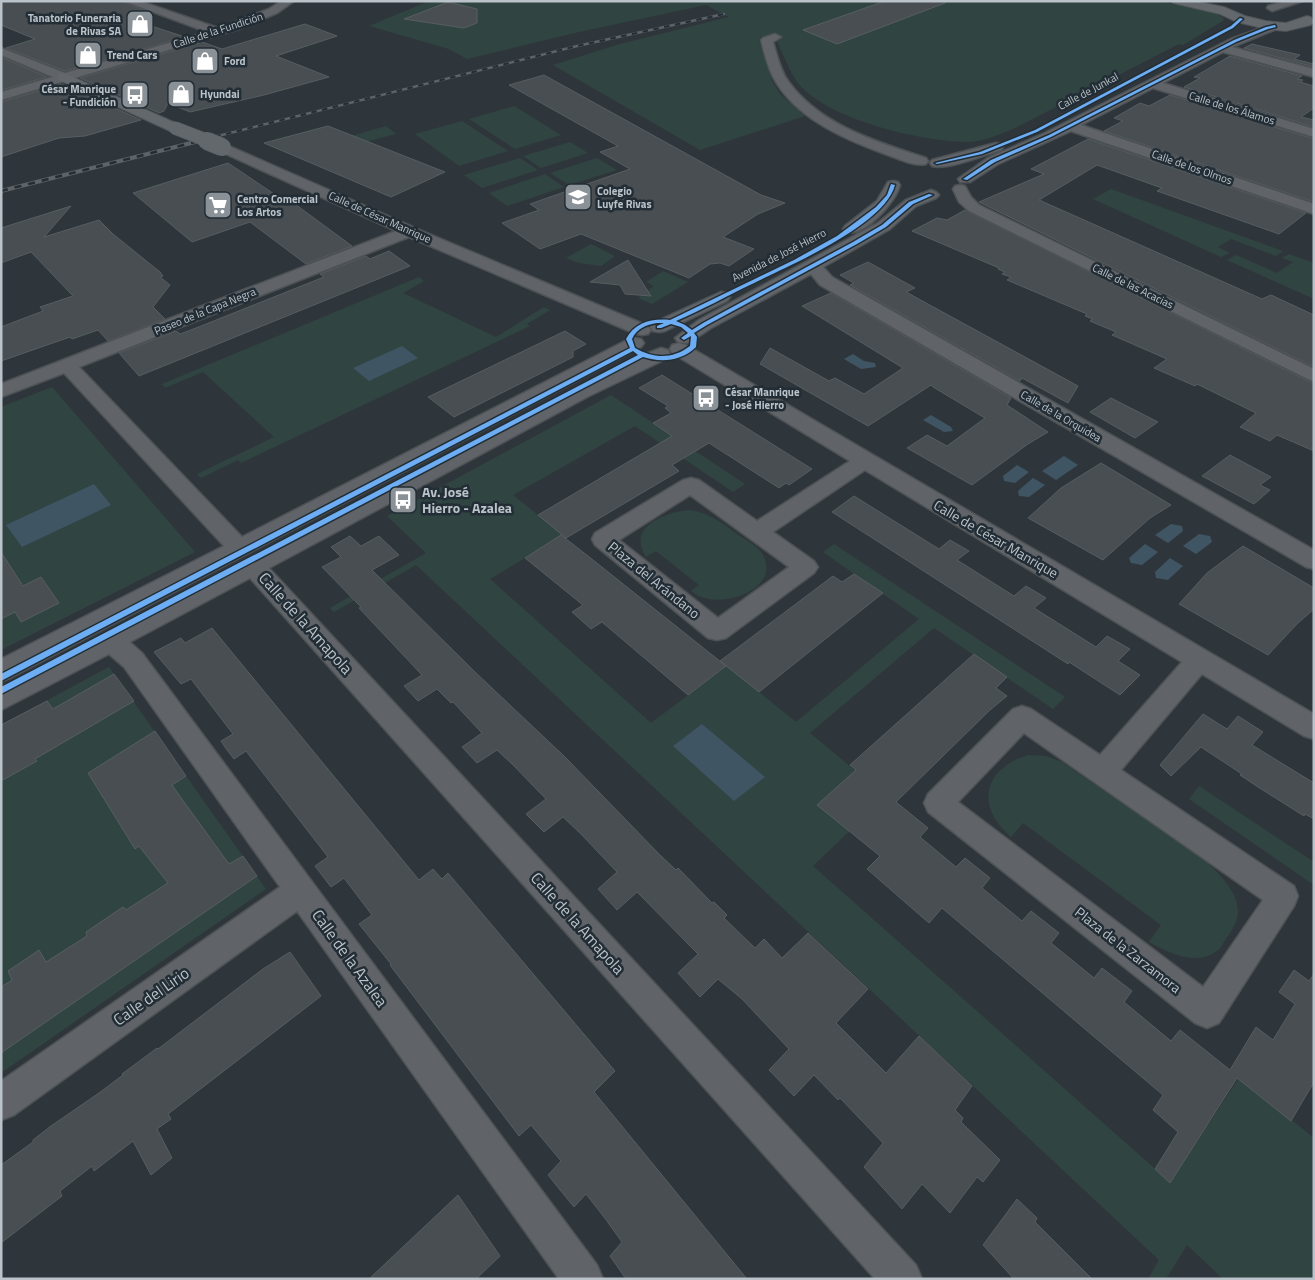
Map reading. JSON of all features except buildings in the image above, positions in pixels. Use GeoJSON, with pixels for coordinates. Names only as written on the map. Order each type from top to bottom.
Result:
{"type":"FeatureCollection","features":[{"type":"Feature","properties":{"kind":"street"},"geometry":{"type":"LineString","coordinates":[[129,1],[218,32]]}},
{"type":"Feature","properties":{"kind":"street","name":"Calle de la Fundición"},"geometry":{"type":"LineString","coordinates":[[1,96],[218,32],[256,19],[289,1]]}},
{"type":"Feature","properties":{"kind":"street"},"geometry":{"type":"LineString","coordinates":[[1177,1],[1240,11]]}},
{"type":"Feature","properties":{"kind":"street"},"geometry":{"type":"LineString","coordinates":[[1219,1],[1275,26],[1292,26],[1308,22]]}},
{"type":"Feature","properties":{"kind":"street"},"geometry":{"type":"LineString","coordinates":[[1272,8],[1300,1],[1308,22]]}},
{"type":"Feature","properties":{"kind":"street"},"geometry":{"type":"LineString","coordinates":[[1256,6],[1272,8],[1308,22]]}},
{"type":"Feature","properties":{"kind":"street","name":"Calle de Junkal"},"geometry":{"type":"LineString","coordinates":[[937,163],[981,153],[1036,131],[1232,27],[1240,11]]}},
{"type":"Feature","properties":{"kind":"street","name":"Calle de Junkal"},"geometry":{"type":"LineString","coordinates":[[931,195],[948,194],[993,161],[1070,126],[1221,48],[1253,33],[1275,26]]}},
{"type":"Feature","properties":{"kind":"street"},"geometry":{"type":"LineString","coordinates":[[775,37],[767,40],[774,66],[783,84],[819,118],[848,133],[893,152],[921,161],[937,163]]}},
{"type":"Feature","properties":{"kind":"street"},"geometry":{"type":"LineString","coordinates":[[1221,48],[1314,73]]}},
{"type":"Feature","properties":{"kind":"street"},"geometry":{"type":"LineString","coordinates":[[1,51],[64,77]]}},
{"type":"Feature","properties":{"kind":"street","name":"Calle de César Manrique"},"geometry":{"type":"LineString","coordinates":[[64,77],[175,128],[645,333]]}},
{"type":"Feature","properties":{"kind":"street","name":"Calle de los Álamos"},"geometry":{"type":"LineString","coordinates":[[1150,83],[1314,133]]}},
{"type":"Feature","properties":{"kind":"street","name":"Calle de los Olmos"},"geometry":{"type":"LineString","coordinates":[[1070,126],[1314,208]]}},
{"type":"Feature","properties":{"kind":"street"},"geometry":{"type":"LineString","coordinates":[[848,133],[874,159]]}},
{"type":"Feature","properties":{"kind":"street"},"geometry":{"type":"LineString","coordinates":[[921,161],[906,162],[892,174],[914,193],[931,195]]}},
{"type":"Feature","properties":{"kind":"street","name":"Calle de las Acacias"},"geometry":{"type":"LineString","coordinates":[[937,163],[952,168],[963,184],[964,199],[974,208],[1314,376]]}},
{"type":"Feature","properties":{"kind":"street","name":"Avenida de José Hierro"},"geometry":{"type":"LineString","coordinates":[[1,699],[111,641],[246,557],[645,333],[771,273],[841,236],[879,207],[888,196],[892,174]]}},
{"type":"Feature","properties":{"kind":"street","name":"Avenida de José Hierro"},"geometry":{"type":"LineString","coordinates":[[1,671],[246,557],[674,347],[705,324],[814,266],[884,226],[912,203],[931,195]]}},
{"type":"Feature","properties":{"kind":"street","name":"Paseo de la Capa Negra"},"geometry":{"type":"LineString","coordinates":[[1,391],[409,231]]}},
{"type":"Feature","properties":{"kind":"street","name":"Calle de la Orquidea"},"geometry":{"type":"LineString","coordinates":[[814,266],[826,281],[1314,561]]}},
{"type":"Feature","properties":{"kind":"street"},"geometry":{"type":"LineString","coordinates":[[675,330],[674,347],[643,350],[645,333],[675,330]]}},
{"type":"Feature","properties":{"kind":"street","name":"Calle de César Manrique"},"geometry":{"type":"LineString","coordinates":[[674,347],[1314,728]]}},
{"type":"Feature","properties":{"kind":"street","name":"Calle de la Amapola"},"geometry":{"type":"LineString","coordinates":[[68,366],[246,557],[902,1279]]}},
{"type":"Feature","properties":{"kind":"street"},"geometry":{"type":"LineString","coordinates":[[757,532],[864,461]]}},
{"type":"Feature","properties":{"kind":"street","name":"Plaza del Arándano"},"geometry":{"type":"LineString","coordinates":[[691,485],[757,532],[806,567],[717,631],[603,539],[691,485]]}},
{"type":"Feature","properties":{"kind":"street","name":"Calle de la Azalea"},"geometry":{"type":"LineString","coordinates":[[111,641],[133,660],[301,890],[576,1276]]}},
{"type":"Feature","properties":{"kind":"street"},"geometry":{"type":"LineString","coordinates":[[1102,772],[1199,660]]}},
{"type":"Feature","properties":{"kind":"street","name":"Plaza de la Zarzamora"},"geometry":{"type":"LineString","coordinates":[[1022,717],[1102,772],[1283,896],[1207,1011],[938,803],[1022,717]]}},
{"type":"Feature","properties":{"kind":"street","name":"Calle del Lirio"},"geometry":{"type":"LineString","coordinates":[[1,1102],[301,890]]}},
{"type":"Feature","properties":{"kind":"green space"},"geometry":{"type":"Polygon","coordinates":[[[429,1],[1157,1],[1203,9],[1224,19],[1183,45],[1179,44],[1013,129],[996,136],[972,142],[947,141],[901,133],[852,118],[830,108],[812,96],[798,83],[774,35],[771,34],[760,37],[759,41],[772,81],[780,94],[805,116],[700,150],[553,65],[620,44],[729,17],[706,5],[579,32],[467,59],[449,49],[369,26],[429,1]]]}},
{"type":"Feature","properties":{"kind":"green space"},"geometry":{"type":"Polygon","coordinates":[[[514,106],[561,135],[515,149],[469,119],[514,106]]]}},
{"type":"Feature","properties":{"kind":"green space"},"geometry":{"type":"Polygon","coordinates":[[[462,121],[508,151],[459,166],[415,134],[462,121]]]}},
{"type":"Feature","properties":{"kind":"green space"},"geometry":{"type":"Polygon","coordinates":[[[386,126],[396,134],[357,144],[348,137],[386,126]]]}},
{"type":"Feature","properties":{"kind":"green space"},"geometry":{"type":"Polygon","coordinates":[[[570,142],[588,153],[541,168],[523,156],[570,142]]]}},
{"type":"Feature","properties":{"kind":"green space"},"geometry":{"type":"Polygon","coordinates":[[[520,158],[538,170],[482,188],[464,175],[520,158]]]}},
{"type":"Feature","properties":{"kind":"green space"},"geometry":{"type":"Polygon","coordinates":[[[597,158],[617,170],[569,185],[550,173],[597,158]]]}},
{"type":"Feature","properties":{"kind":"green space"},"geometry":{"type":"Polygon","coordinates":[[[545,174],[564,187],[507,206],[489,193],[545,174]]]}},
{"type":"Feature","properties":{"kind":"green space"},"geometry":{"type":"Polygon","coordinates":[[[1111,189],[1283,251],[1276,256],[1231,239],[1218,247],[1230,253],[1221,257],[1093,199],[1111,189]]]}},
{"type":"Feature","properties":{"kind":"green space"},"geometry":{"type":"Polygon","coordinates":[[[591,244],[615,256],[601,266],[579,263],[566,258],[591,244]]]}},
{"type":"Feature","properties":{"kind":"green space"},"geometry":{"type":"Polygon","coordinates":[[[1289,254],[1314,263],[1314,299],[1227,260],[1236,255],[1277,273],[1293,262],[1282,258],[1289,254]]]}},
{"type":"Feature","properties":{"kind":"green space"},"geometry":{"type":"Polygon","coordinates":[[[663,271],[688,282],[652,304],[638,298],[654,286],[646,282],[663,271]]]}},
{"type":"Feature","properties":{"kind":"green space"},"geometry":{"type":"Polygon","coordinates":[[[419,277],[424,281],[403,293],[496,337],[544,307],[550,310],[527,324],[530,326],[241,463],[238,460],[201,478],[197,474],[274,437],[203,372],[165,388],[162,384],[419,277]]]}},
{"type":"Feature","properties":{"kind":"green space"},"geometry":{"type":"Polygon","coordinates":[[[52,387],[195,552],[1,650],[1,407],[52,387]]]}},
{"type":"Feature","properties":{"kind":"green space"},"geometry":{"type":"Polygon","coordinates":[[[611,395],[745,484],[733,492],[635,426],[513,495],[563,535],[490,579],[651,723],[727,666],[796,722],[919,619],[823,552],[834,544],[1065,697],[1053,709],[934,628],[810,733],[886,796],[813,866],[1170,1182],[1239,1078],[1314,1138],[1314,1279],[1223,1279],[1187,1245],[1166,1279],[1148,1279],[1159,1260],[416,565],[334,612],[330,608],[426,553],[387,516],[611,395]]]}},
{"type":"Feature","properties":{"kind":"green space"},"geometry":{"type":"Polygon","coordinates":[[[690,510],[703,513],[715,519],[759,549],[766,565],[764,577],[757,586],[746,594],[732,598],[717,600],[703,597],[691,591],[699,585],[656,551],[646,557],[641,546],[641,537],[645,529],[660,518],[680,511],[690,510]]]}},
{"type":"Feature","properties":{"kind":"green space"},"geometry":{"type":"Polygon","coordinates":[[[109,667],[266,889],[1,1073],[1,725],[109,667]]]}},
{"type":"Feature","properties":{"kind":"green space"},"geometry":{"type":"Polygon","coordinates":[[[1028,755],[1046,756],[1062,762],[1203,859],[1223,879],[1230,887],[1234,896],[1238,915],[1233,928],[1219,949],[1210,955],[1192,958],[1174,954],[1149,942],[1161,925],[1023,823],[1011,837],[992,813],[989,790],[993,779],[1001,769],[1013,761],[1028,755]]]}},
{"type":"Feature","properties":{"kind":"green space"},"geometry":{"type":"Polygon","coordinates":[[[1199,786],[1314,862],[1314,885],[1189,799],[1199,786]]]}},
{"type":"Feature","properties":{"kind":"water"},"geometry":{"type":"Polygon","coordinates":[[[402,346],[418,358],[369,381],[353,368],[402,346]]]}},
{"type":"Feature","properties":{"kind":"water"},"geometry":{"type":"Polygon","coordinates":[[[853,354],[864,361],[875,363],[876,367],[861,369],[844,359],[853,354]]]}},
{"type":"Feature","properties":{"kind":"water"},"geometry":{"type":"Polygon","coordinates":[[[931,415],[951,427],[953,431],[944,432],[923,420],[931,415]]]}},
{"type":"Feature","properties":{"kind":"water"},"geometry":{"type":"Polygon","coordinates":[[[1064,456],[1078,465],[1056,480],[1042,471],[1064,456]]]}},
{"type":"Feature","properties":{"kind":"water"},"geometry":{"type":"Polygon","coordinates":[[[1017,465],[1029,472],[1015,483],[1004,481],[1003,476],[1017,465]]]}},
{"type":"Feature","properties":{"kind":"water"},"geometry":{"type":"Polygon","coordinates":[[[1033,478],[1045,485],[1029,497],[1019,496],[1018,491],[1033,478]]]}},
{"type":"Feature","properties":{"kind":"water"},"geometry":{"type":"Polygon","coordinates":[[[94,484],[111,505],[22,547],[6,525],[94,484]]]}},
{"type":"Feature","properties":{"kind":"water"},"geometry":{"type":"Polygon","coordinates":[[[1171,524],[1182,526],[1183,531],[1168,543],[1155,535],[1171,524]]]}},
{"type":"Feature","properties":{"kind":"water"},"geometry":{"type":"Polygon","coordinates":[[[1199,534],[1210,536],[1212,542],[1196,554],[1183,546],[1199,534]]]}},
{"type":"Feature","properties":{"kind":"water"},"geometry":{"type":"Polygon","coordinates":[[[1145,544],[1158,552],[1142,565],[1131,563],[1129,558],[1145,544]]]}},
{"type":"Feature","properties":{"kind":"water"},"geometry":{"type":"Polygon","coordinates":[[[1170,558],[1183,566],[1168,580],[1156,578],[1155,572],[1170,558]]]}},
{"type":"Feature","properties":{"kind":"water"},"geometry":{"type":"Polygon","coordinates":[[[702,724],[765,777],[734,801],[673,746],[702,724]]]}},
{"type":"Feature","properties":{"kind":"railway"},"geometry":{"type":"LineString","coordinates":[[194,142],[577,46],[724,14]]}},
{"type":"Feature","properties":{"kind":"railway"},"geometry":{"type":"LineString","coordinates":[[1,191],[199,141]]}},
{"type":"Feature","properties":{"kind":"cycle path"},"geometry":{"type":"LineString","coordinates":[[937,163],[981,153],[1036,131],[1232,27],[1241,19]]}},
{"type":"Feature","properties":{"kind":"cycle path"},"geometry":{"type":"LineString","coordinates":[[965,179],[993,161],[1050,136],[1235,41],[1275,26]]}},
{"type":"Feature","properties":{"kind":"cycle path"},"geometry":{"type":"LineString","coordinates":[[659,327],[825,246],[878,208],[886,200],[893,185]]}},
{"type":"Feature","properties":{"kind":"cycle path"},"geometry":{"type":"LineString","coordinates":[[684,338],[705,324],[855,243],[884,226],[911,203],[931,195]]}},
{"type":"Feature","properties":{"kind":"cycle path"},"geometry":{"type":"LineString","coordinates":[[657,321],[673,322],[683,326],[694,337],[693,347],[687,352],[671,358],[655,358],[633,349],[629,339],[634,331],[637,328],[657,321]]}},
{"type":"Feature","properties":{"kind":"cycle path"},"geometry":{"type":"LineString","coordinates":[[1,678],[633,349]]}},
{"type":"Feature","properties":{"kind":"cycle path"},"geometry":{"type":"LineString","coordinates":[[1,691],[642,355]]}},
{"type":"Feature","properties":{"kind":"place","name":"Tanatorio Funeraria de Rivas SA"},"geometry":{"type":"Point","coordinates":[140,24]}},
{"type":"Feature","properties":{"kind":"place","name":"Trend Cars"},"geometry":{"type":"Point","coordinates":[88,55]}},
{"type":"Feature","properties":{"kind":"place","name":"Ford"},"geometry":{"type":"Point","coordinates":[205,61]}},
{"type":"Feature","properties":{"kind":"place","name":"Hyundai"},"geometry":{"type":"Point","coordinates":[181,94]}},
{"type":"Feature","properties":{"kind":"place","name":"César Manrique - Fundición"},"geometry":{"type":"Point","coordinates":[135,95]}},
{"type":"Feature","properties":{"kind":"place","name":"Colegio Luyfe Rivas"},"geometry":{"type":"Point","coordinates":[578,197]}},
{"type":"Feature","properties":{"kind":"place","name":"Centro Comercial Los Artos"},"geometry":{"type":"Point","coordinates":[218,205]}},
{"type":"Feature","properties":{"kind":"place","name":"César Manrique - José Hierro"},"geometry":{"type":"Point","coordinates":[706,398]}},
{"type":"Feature","properties":{"kind":"place","name":"Av. José Hierro - Azalea"},"geometry":{"type":"Point","coordinates":[403,500]}}]}
